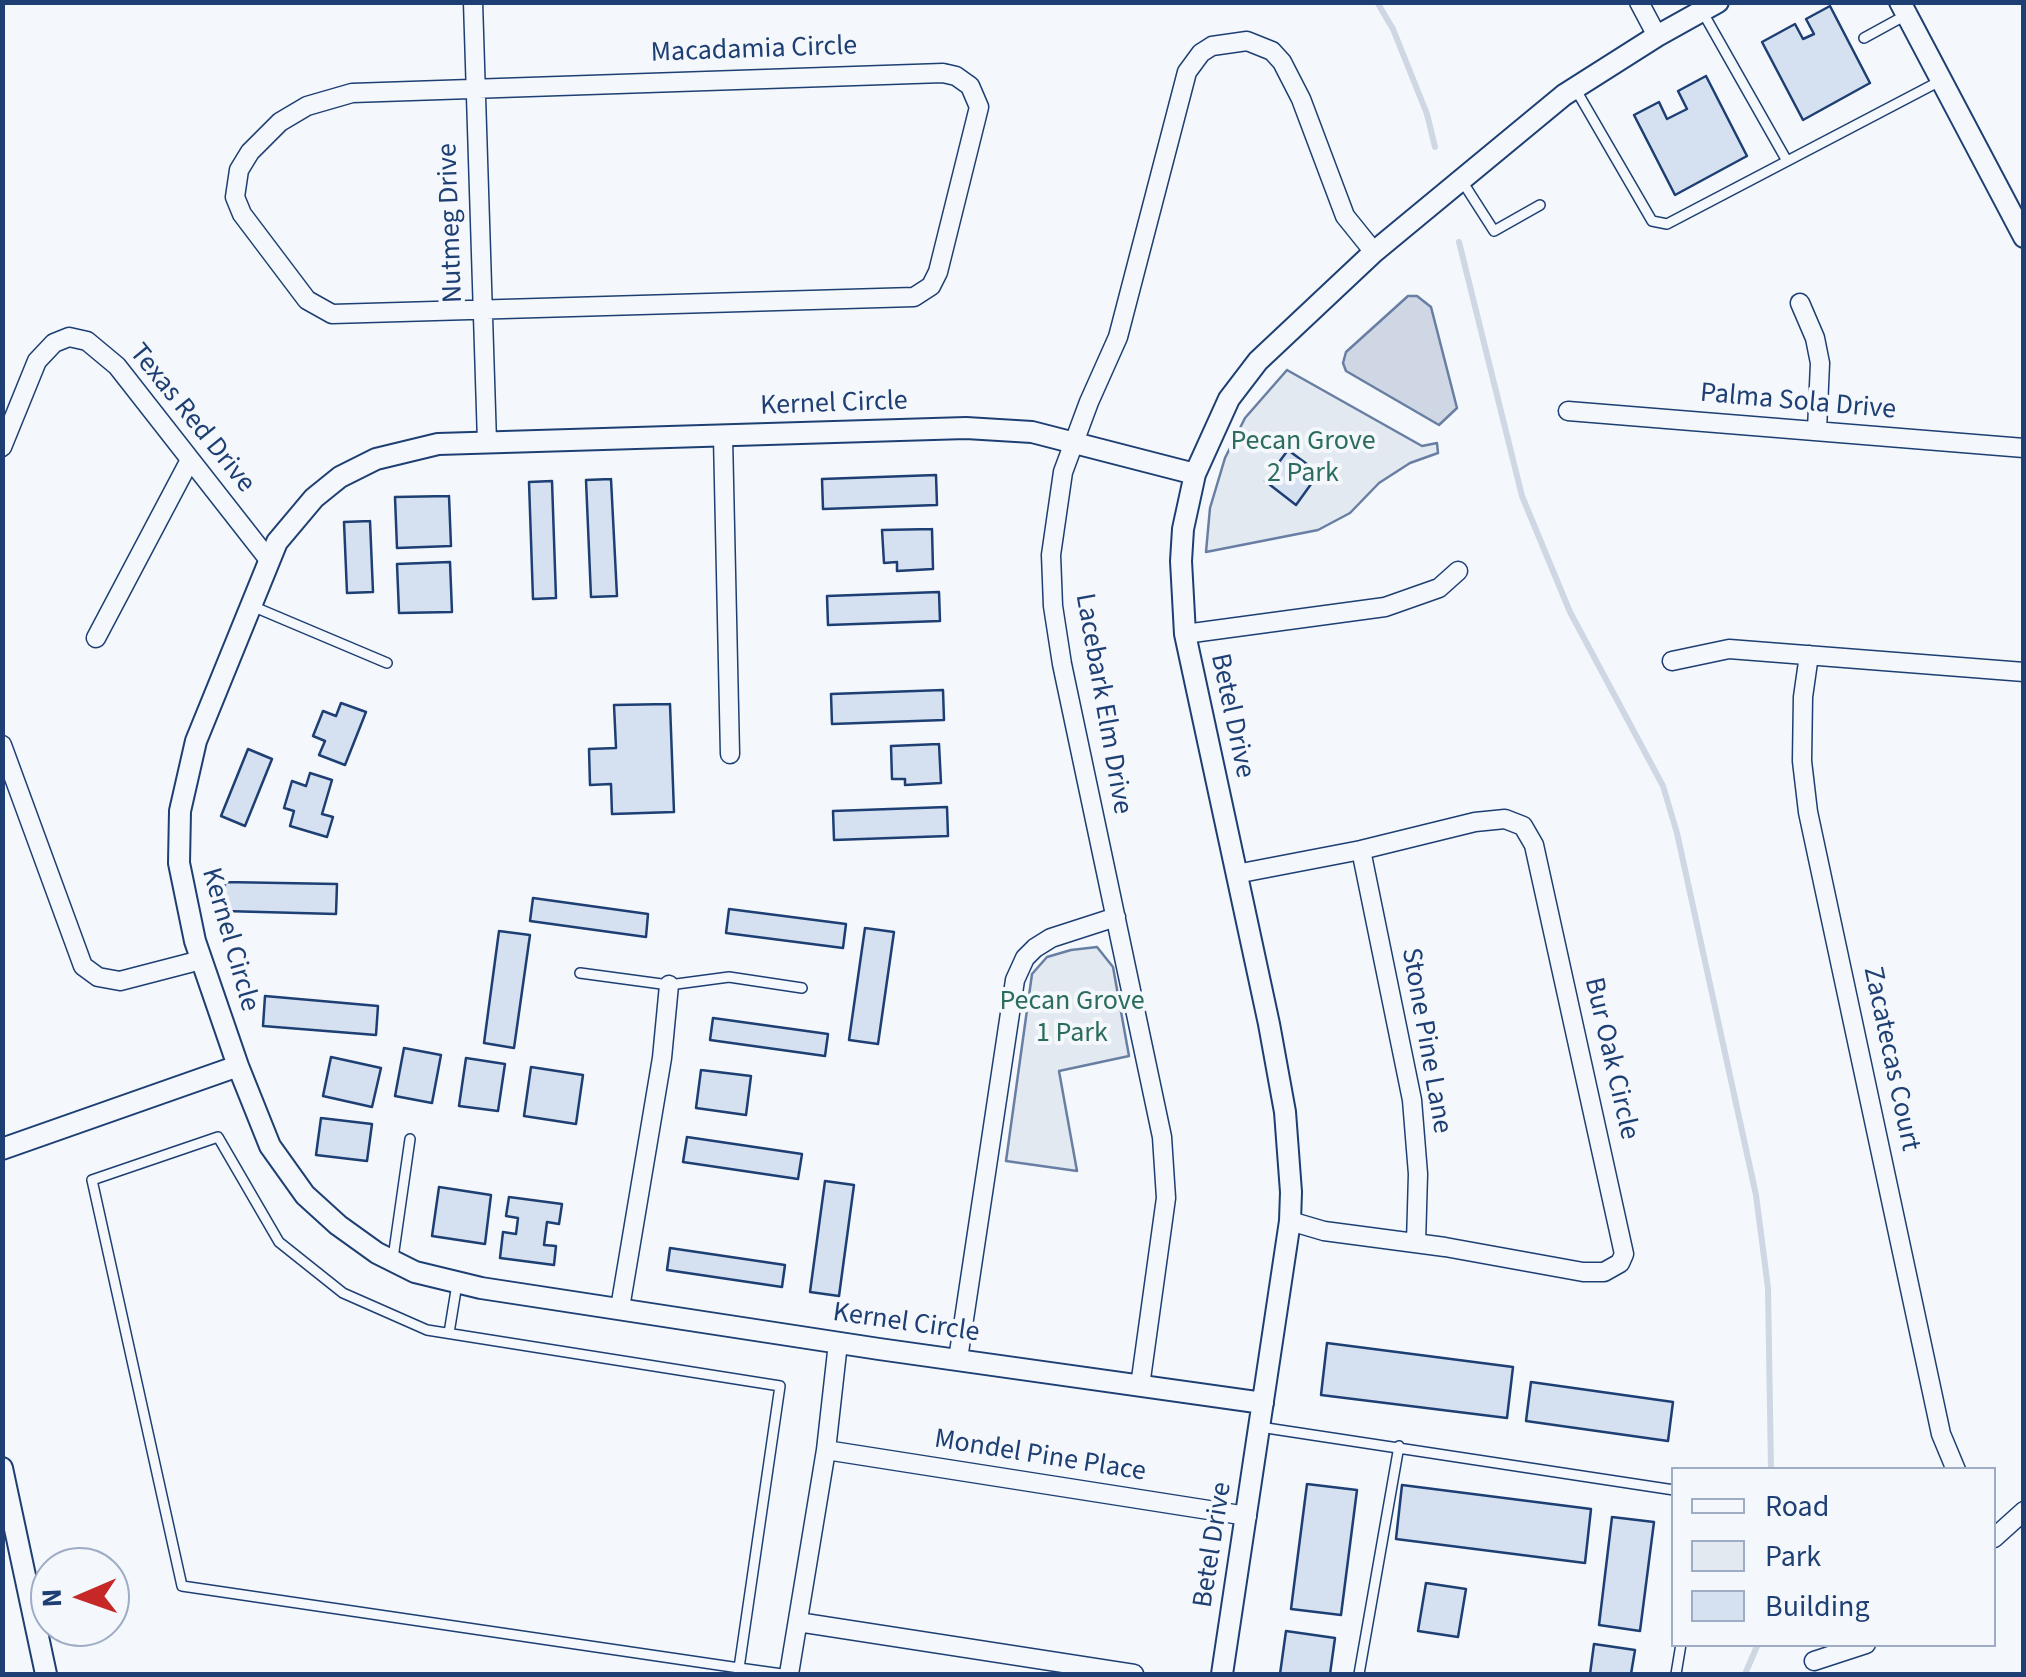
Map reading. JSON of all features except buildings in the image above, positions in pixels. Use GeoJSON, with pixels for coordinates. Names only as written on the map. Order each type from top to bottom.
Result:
{"type":"FeatureCollection","features":[{"type":"Feature","properties":{"kind":"street","name":"Nutmeg Drive"},"geometry":{"type":"LineString","coordinates":[[473,2],[487,442]]}},
{"type":"Feature","properties":{"kind":"street"},"geometry":{"type":"LineString","coordinates":[[1639,2],[1656,36]]}},
{"type":"Feature","properties":{"kind":"street","name":"Betel Drive"},"geometry":{"type":"LineString","coordinates":[[1222,1674],[1290,1221],[1285,1112],[1186,634],[1181,561],[1194,474],[1229,399],[1258,361],[1374,252],[1574,88],[1710,7]]}},
{"type":"Feature","properties":{"kind":"street"},"geometry":{"type":"LineString","coordinates":[[1903,9],[2024,237]]}},
{"type":"Feature","properties":{"kind":"street","name":"Lacebark Elm Drive"},"geometry":{"type":"LineString","coordinates":[[1140,1386],[1166,1198],[1162,1137],[1062,664],[1053,606],[1051,555],[1058,494],[1074,441],[1118,337],[1188,72],[1201,53],[1212,46],[1247,40],[1272,51],[1282,62],[1301,99],[1345,216],[1374,252]]}},
{"type":"Feature","properties":{"kind":"street","name":"Macadamia Circle"},"geometry":{"type":"LineString","coordinates":[[943,73],[970,86],[978,107],[938,272],[925,292],[914,297],[483,308],[323,312],[306,300],[242,214],[235,197],[238,170],[280,122],[307,106],[352,93],[943,73]]}},
{"type":"Feature","properties":{"kind":"street"},"geometry":{"type":"LineString","coordinates":[[1800,303],[1815,338],[1820,363],[1818,430]]}},
{"type":"Feature","properties":{"kind":"street","name":"Texas Red Drive"},"geometry":{"type":"LineString","coordinates":[[2,447],[37,361],[54,343],[69,337],[88,342],[116,366],[269,560]]}},
{"type":"Feature","properties":{"kind":"street","name":"Palma Sola Drive"},"geometry":{"type":"LineString","coordinates":[[1568,410],[2024,448]]}},
{"type":"Feature","properties":{"kind":"street","name":"Kernel Circle"},"geometry":{"type":"LineString","coordinates":[[1194,474],[1032,432],[966,428],[438,444],[376,458],[340,477],[299,514],[277,542],[196,740],[180,811],[182,888],[238,1066],[263,1132],[290,1177],[338,1226],[415,1272],[457,1284],[838,1343],[1264,1403]]}},
{"type":"Feature","properties":{"kind":"street"},"geometry":{"type":"LineString","coordinates":[[723,437],[730,754]]}},
{"type":"Feature","properties":{"kind":"street"},"geometry":{"type":"LineString","coordinates":[[96,638],[190,460]]}},
{"type":"Feature","properties":{"kind":"street"},"geometry":{"type":"LineString","coordinates":[[1186,634],[1385,607],[1439,588],[1458,571]]}},
{"type":"Feature","properties":{"kind":"street"},"geometry":{"type":"LineString","coordinates":[[1672,661],[1729,648],[2024,672]]}},
{"type":"Feature","properties":{"kind":"street","name":"Zacatecas Court"},"geometry":{"type":"LineString","coordinates":[[1809,656],[1803,697],[1802,761],[1808,812],[1941,1434],[1955,1467]]}},
{"type":"Feature","properties":{"kind":"street"},"geometry":{"type":"LineString","coordinates":[[2,746],[83,966],[98,977],[120,982],[202,960]]}},
{"type":"Feature","properties":{"kind":"street","name":"Bur Oak Circle"},"geometry":{"type":"LineString","coordinates":[[1236,874],[1361,850],[1475,822],[1505,819],[1523,826],[1534,845],[1624,1254],[1620,1264],[1604,1272],[1583,1272],[1324,1231],[1290,1221]]}},
{"type":"Feature","properties":{"kind":"street","name":"Stone Pine Lane"},"geometry":{"type":"LineString","coordinates":[[1361,850],[1412,1100],[1418,1174],[1416,1243]]}},
{"type":"Feature","properties":{"kind":"street"},"geometry":{"type":"LineString","coordinates":[[958,1359],[1015,980],[1026,958],[1050,938],[1116,917]]}},
{"type":"Feature","properties":{"kind":"street"},"geometry":{"type":"LineString","coordinates":[[620,1308],[662,1058],[669,985]]}},
{"type":"Feature","properties":{"kind":"street"},"geometry":{"type":"LineString","coordinates":[[2,1149],[238,1066]]}},
{"type":"Feature","properties":{"kind":"street"},"geometry":{"type":"LineString","coordinates":[[786,1674],[826,1450],[838,1343]]}},
{"type":"Feature","properties":{"kind":"street","name":"Mondel Pine Place"},"geometry":{"type":"LineString","coordinates":[[826,1450],[1247,1516]]}},
{"type":"Feature","properties":{"kind":"street"},"geometry":{"type":"LineString","coordinates":[[2,1468],[46,1674]]}},
{"type":"Feature","properties":{"kind":"street"},"geometry":{"type":"LineString","coordinates":[[1996,1529],[2024,1511]]}},
{"type":"Feature","properties":{"kind":"street"},"geometry":{"type":"LineString","coordinates":[[798,1622],[1134,1674]]}},
{"type":"Feature","properties":{"kind":"street"},"geometry":{"type":"LineString","coordinates":[[1814,1661],[1857,1647]]}},
{"type":"Feature","properties":{"kind":"lane"},"geometry":{"type":"LineString","coordinates":[[1710,7],[1787,160]]}},
{"type":"Feature","properties":{"kind":"lane"},"geometry":{"type":"LineString","coordinates":[[1864,38],[1903,9]]}},
{"type":"Feature","properties":{"kind":"lane"},"geometry":{"type":"LineString","coordinates":[[1574,88],[1652,221],[1666,224],[1940,80]]}},
{"type":"Feature","properties":{"kind":"lane"},"geometry":{"type":"LineString","coordinates":[[1461,180],[1494,231],[1540,205]]}},
{"type":"Feature","properties":{"kind":"lane"},"geometry":{"type":"LineString","coordinates":[[250,605],[388,663]]}},
{"type":"Feature","properties":{"kind":"lane"},"geometry":{"type":"LineString","coordinates":[[580,973],[669,985],[728,977],[802,988]]}},
{"type":"Feature","properties":{"kind":"lane"},"geometry":{"type":"LineString","coordinates":[[739,1668],[780,1386],[427,1330],[342,1293],[278,1242],[218,1137],[92,1180],[182,1586],[739,1668],[786,1674]]}},
{"type":"Feature","properties":{"kind":"lane"},"geometry":{"type":"LineString","coordinates":[[392,1261],[410,1139]]}},
{"type":"Feature","properties":{"kind":"lane"},"geometry":{"type":"LineString","coordinates":[[448,1333],[457,1284]]}},
{"type":"Feature","properties":{"kind":"lane"},"geometry":{"type":"LineString","coordinates":[[1260,1427],[1671,1490]]}},
{"type":"Feature","properties":{"kind":"lane"},"geometry":{"type":"LineString","coordinates":[[1359,1674],[1399,1446]]}},
{"type":"Feature","properties":{"kind":"lane"},"geometry":{"type":"LineString","coordinates":[[1676,1674],[1680,1647]]}},
{"type":"Feature","properties":{"kind":"green space","name":"Pecan Grove 2 Park"},"geometry":{"type":"Polygon","coordinates":[[[1287,370],[1422,446],[1437,443],[1438,453],[1410,463],[1379,483],[1350,513],[1318,530],[1206,552],[1210,508],[1225,458],[1245,418],[1287,370]]]}},
{"type":"Feature","properties":{"kind":"green space","name":"Pecan Grove 1 Park"},"geometry":{"type":"Polygon","coordinates":[[[1097,947],[1113,967],[1129,1056],[1059,1071],[1077,1171],[1006,1161],[1032,974],[1047,957],[1097,947]]]}},
{"type":"Feature","properties":{"kind":"shaded area"},"geometry":{"type":"Polygon","coordinates":[[[1408,296],[1417,296],[1431,307],[1457,408],[1439,425],[1346,371],[1343,363],[1346,352],[1408,296]]]}},
{"type":"Feature","properties":{"kind":"waterway"},"geometry":{"type":"LineString","coordinates":[[1377,2],[1393,29],[1427,114],[1435,147]]}},
{"type":"Feature","properties":{"kind":"waterway"},"geometry":{"type":"LineString","coordinates":[[1459,242],[1522,496],[1570,612],[1663,786],[1677,833],[1756,1195],[1768,1288],[1771,1467]]}},
{"type":"Feature","properties":{"kind":"waterway"},"geometry":{"type":"LineString","coordinates":[[1745,1674],[1757,1647]]}}]}
